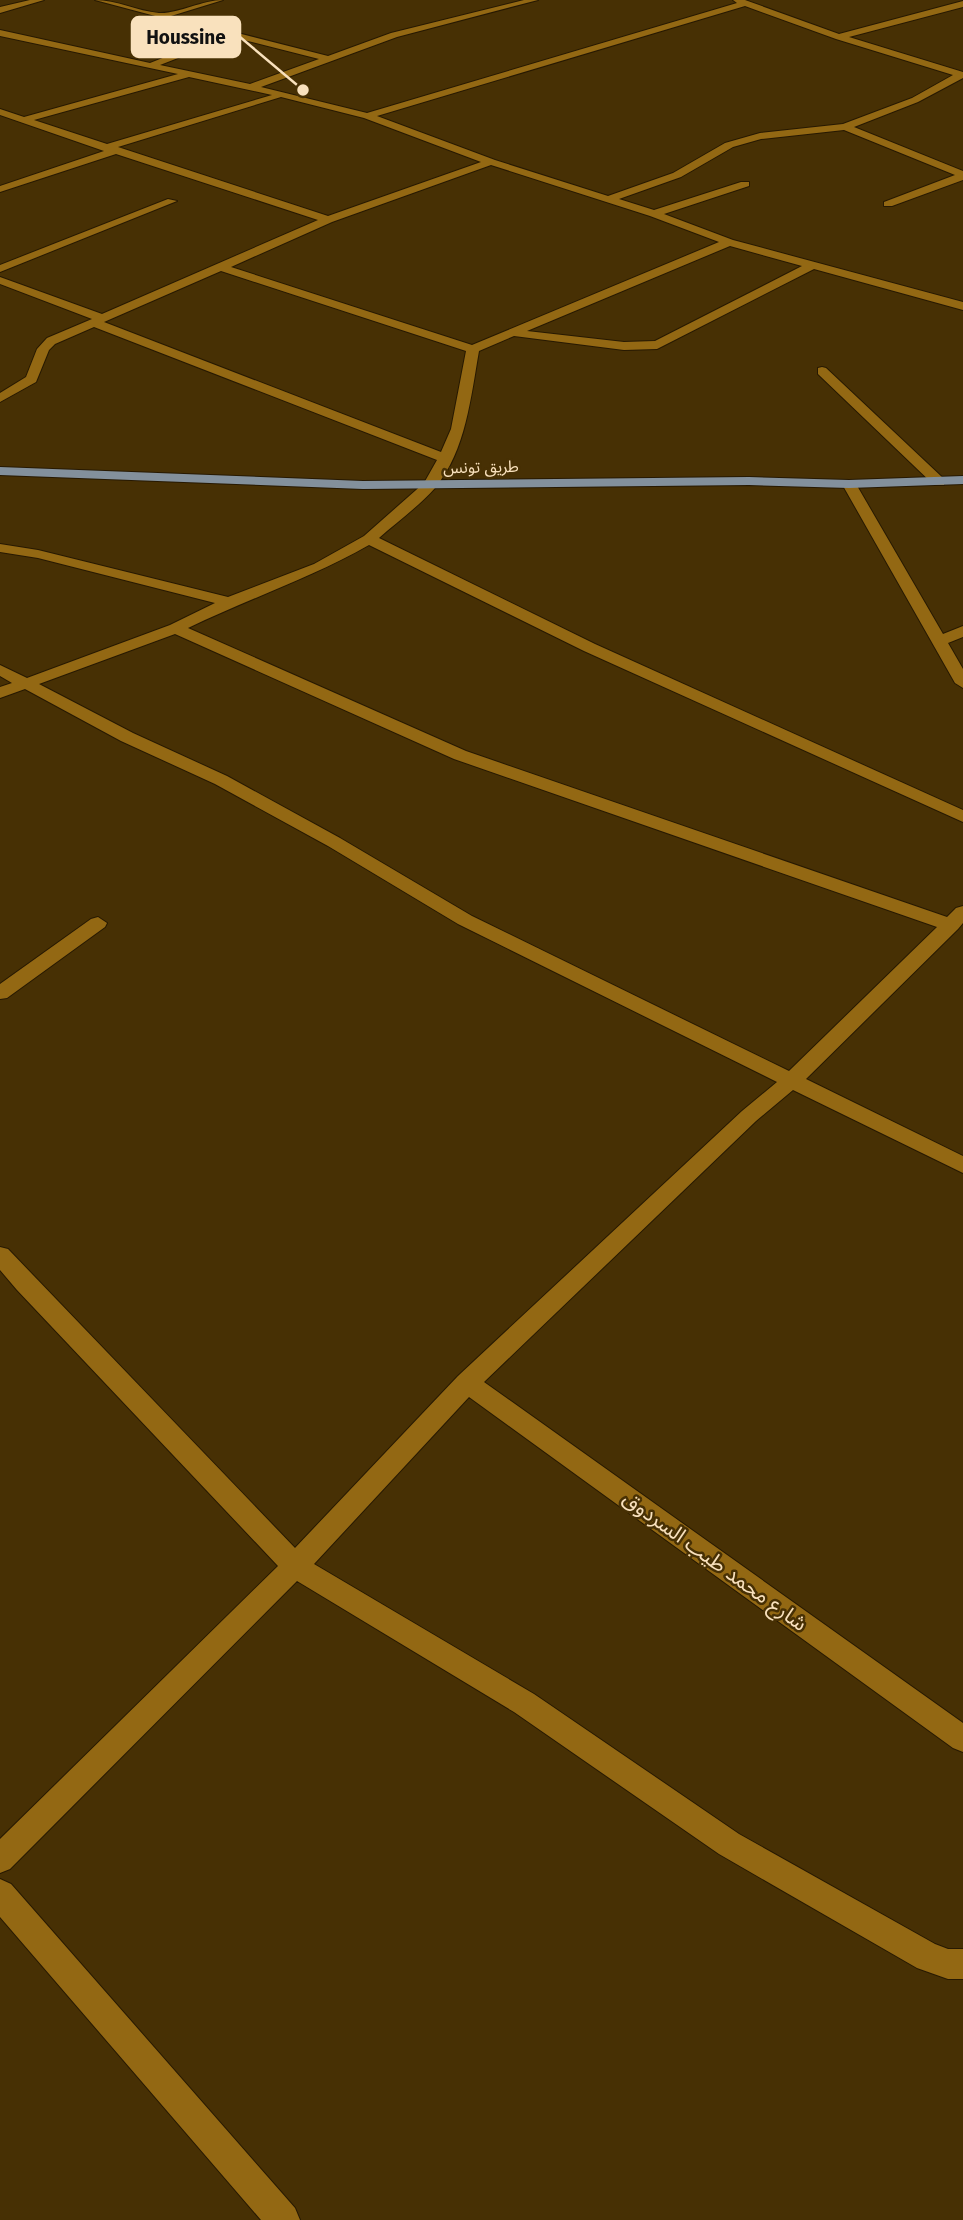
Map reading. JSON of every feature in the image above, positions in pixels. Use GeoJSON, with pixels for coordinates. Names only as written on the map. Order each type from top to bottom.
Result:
{"type":"FeatureCollection","features":[{"type":"Feature","properties":{"kind":"main road","name":"طريق تونس"},"geometry":{"type":"LineString","coordinates":[[0,471],[430,485],[724,481],[849,484],[963,480]]}},
{"type":"Feature","properties":{"kind":"street"},"geometry":{"type":"LineString","coordinates":[[0,10],[40,0]]}},
{"type":"Feature","properties":{"kind":"street"},"geometry":{"type":"LineString","coordinates":[[99,0],[329,59]]}},
{"type":"Feature","properties":{"kind":"street"},"geometry":{"type":"LineString","coordinates":[[159,17],[219,0]]}},
{"type":"Feature","properties":{"kind":"street"},"geometry":{"type":"LineString","coordinates":[[249,88],[394,35],[534,0]]}},
{"type":"Feature","properties":{"kind":"street"},"geometry":{"type":"LineString","coordinates":[[367,116],[741,1],[839,37],[961,75]]}},
{"type":"Feature","properties":{"kind":"street"},"geometry":{"type":"LineString","coordinates":[[922,3],[944,9]]}},
{"type":"Feature","properties":{"kind":"street"},"geometry":{"type":"LineString","coordinates":[[839,37],[963,4]]}},
{"type":"Feature","properties":{"kind":"street"},"geometry":{"type":"LineString","coordinates":[[0,33],[282,94],[367,116],[491,162],[654,214],[729,242],[963,306]]}},
{"type":"Feature","properties":{"kind":"street"},"geometry":{"type":"LineString","coordinates":[[149,66],[232,34]]}},
{"type":"Feature","properties":{"kind":"street"},"geometry":{"type":"LineString","coordinates":[[24,120],[187,75]]}},
{"type":"Feature","properties":{"kind":"street"},"geometry":{"type":"LineString","coordinates":[[609,199],[677,175],[729,145],[760,136],[845,127],[915,100],[961,75]]}},
{"type":"Feature","properties":{"kind":"street"},"geometry":{"type":"LineString","coordinates":[[0,189],[110,149],[282,94]]}},
{"type":"Feature","properties":{"kind":"street"},"geometry":{"type":"LineString","coordinates":[[0,112],[328,220]]}},
{"type":"Feature","properties":{"kind":"street"},"geometry":{"type":"LineString","coordinates":[[845,127],[963,176]]}},
{"type":"Feature","properties":{"kind":"street"},"geometry":{"type":"LineString","coordinates":[[0,398],[32,379],[43,349],[51,341],[328,220],[491,162]]}},
{"type":"Feature","properties":{"kind":"street"},"geometry":{"type":"LineString","coordinates":[[888,204],[963,176]]}},
{"type":"Feature","properties":{"kind":"street"},"geometry":{"type":"LineString","coordinates":[[0,179],[15,184]]}},
{"type":"Feature","properties":{"kind":"street"},"geometry":{"type":"LineString","coordinates":[[654,214],[745,184]]}},
{"type":"Feature","properties":{"kind":"street"},"geometry":{"type":"LineString","coordinates":[[0,269],[172,201]]}},
{"type":"Feature","properties":{"kind":"street"},"geometry":{"type":"LineString","coordinates":[[221,267],[473,349],[729,242]]}},
{"type":"Feature","properties":{"kind":"street"},"geometry":{"type":"LineString","coordinates":[[513,333],[624,346],[657,345],[812,265]]}},
{"type":"Feature","properties":{"kind":"street"},"geometry":{"type":"LineString","coordinates":[[0,280],[445,458]]}},
{"type":"Feature","properties":{"kind":"street"},"geometry":{"type":"LineString","coordinates":[[0,694],[175,628],[229,602],[319,567],[369,539],[430,485],[445,458],[458,429],[473,349]]}},
{"type":"Feature","properties":{"kind":"street"},"geometry":{"type":"LineString","coordinates":[[822,371],[939,482]]}},
{"type":"Feature","properties":{"kind":"street"},"geometry":{"type":"LineString","coordinates":[[849,484],[963,683]]}},
{"type":"Feature","properties":{"kind":"street"},"geometry":{"type":"LineString","coordinates":[[369,539],[458,585],[635,669],[963,817]]}},
{"type":"Feature","properties":{"kind":"street"},"geometry":{"type":"LineString","coordinates":[[0,548],[37,554],[229,602]]}},
{"type":"Feature","properties":{"kind":"street"},"geometry":{"type":"LineString","coordinates":[[0,1859],[295,1566],[467,1383],[749,1116],[790,1082],[957,918],[460,755],[175,628]]}},
{"type":"Feature","properties":{"kind":"street"},"geometry":{"type":"LineString","coordinates":[[940,641],[963,631]]}},
{"type":"Feature","properties":{"kind":"street"},"geometry":{"type":"LineString","coordinates":[[0,670],[127,737],[243,793],[334,842],[465,920],[963,1166]]}},
{"type":"Feature","properties":{"kind":"street"},"geometry":{"type":"LineString","coordinates":[[0,993],[99,923]]}},
{"type":"Feature","properties":{"kind":"street"},"geometry":{"type":"LineString","coordinates":[[0,1255],[295,1566],[524,1703],[729,1844],[928,1957],[948,1964],[963,1964]]}},
{"type":"Feature","properties":{"kind":"street","name":"شارع محمد طيب السردوق"},"geometry":{"type":"LineString","coordinates":[[467,1383],[963,1739]]}},
{"type":"Feature","properties":{"kind":"street"},"geometry":{"type":"LineString","coordinates":[[2,1902],[284,2220]]}},
{"type":"Feature","properties":{"kind":"place","name":"Houssine"},"geometry":{"type":"Point","coordinates":[303,90]}}]}
